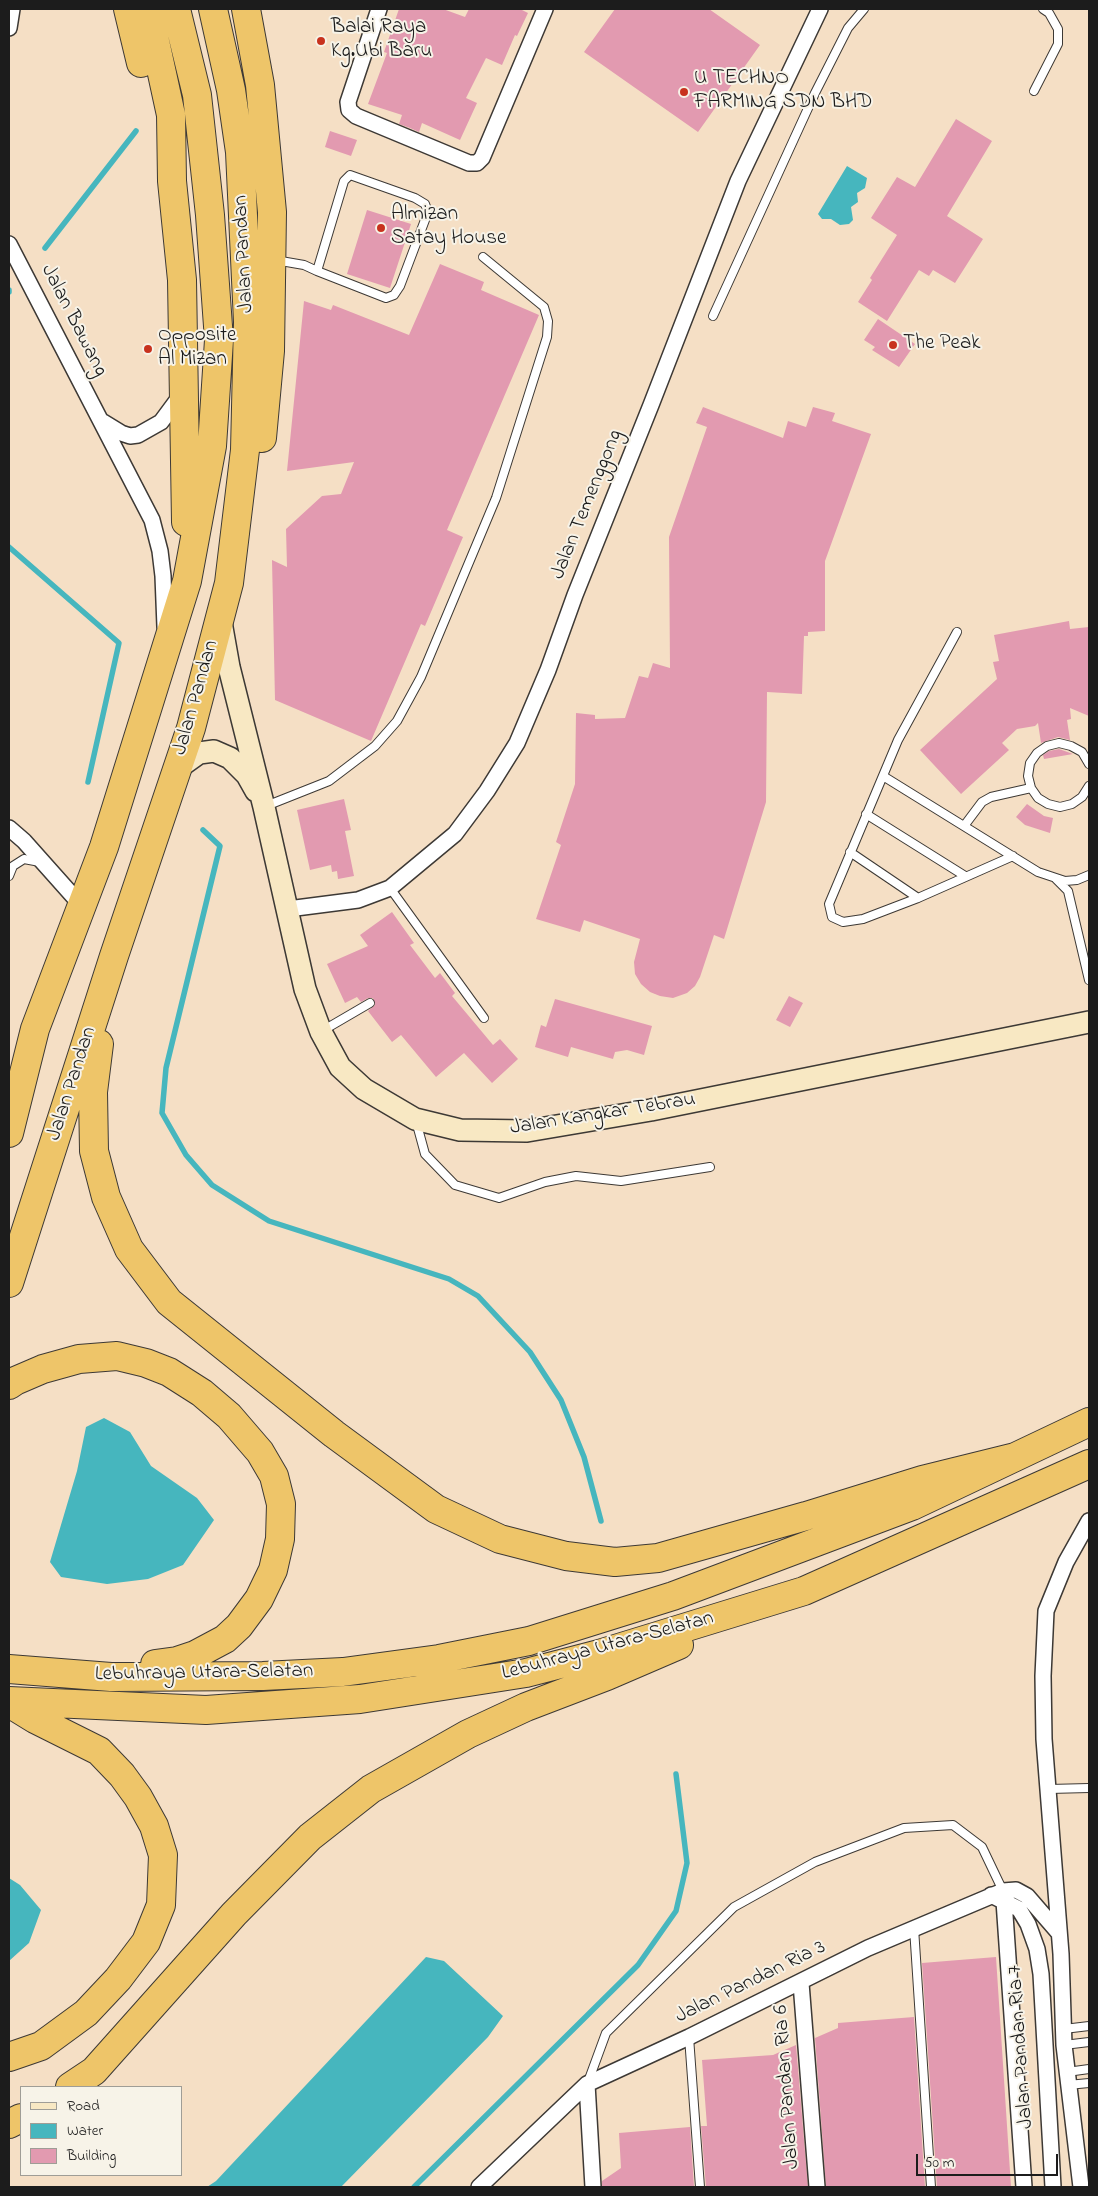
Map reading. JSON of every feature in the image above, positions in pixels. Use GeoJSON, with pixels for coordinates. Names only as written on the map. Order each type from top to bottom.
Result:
{"type":"FeatureCollection","features":[{"type":"Feature","properties":{"kind":"highway"},"geometry":{"type":"LineString","coordinates":[[128,9],[172,181]]}},
{"type":"Feature","properties":{"kind":"highway"},"geometry":{"type":"LineString","coordinates":[[148,9],[171,115],[172,181],[182,280],[187,581]]}},
{"type":"Feature","properties":{"kind":"highway","name":"Jalan Pandan"},"geometry":{"type":"LineString","coordinates":[[9,1133],[35,1029],[104,847],[187,581],[212,446],[218,340],[210,215],[197,95],[176,9]]}},
{"type":"Feature","properties":{"kind":"highway","name":"Jalan Pandan"},"geometry":{"type":"LineString","coordinates":[[9,1283],[114,956],[191,728],[229,583],[245,450],[248,322],[240,152],[231,90],[213,9]]}},
{"type":"Feature","properties":{"kind":"highway"},"geometry":{"type":"LineString","coordinates":[[229,583],[251,510],[262,434],[270,351],[272,212],[260,85],[246,9]]}},
{"type":"Feature","properties":{"kind":"highway"},"geometry":{"type":"LineString","coordinates":[[114,956],[93,1092],[94,1151],[106,1197],[129,1249],[169,1302],[334,1434],[436,1509],[500,1539],[566,1556],[614,1562],[658,1558],[806,1516],[922,1480],[1014,1457]]}},
{"type":"Feature","properties":{"kind":"highway"},"geometry":{"type":"LineString","coordinates":[[9,1064],[35,1029]]}},
{"type":"Feature","properties":{"kind":"highway"},"geometry":{"type":"LineString","coordinates":[[9,1386],[15,1381],[43,1369],[79,1359],[118,1356],[146,1363],[177,1377],[202,1393],[229,1416],[260,1452],[274,1476],[281,1504],[280,1539],[273,1570],[259,1598],[238,1626],[224,1639],[196,1655],[177,1661],[142,1666],[110,1677]]}},
{"type":"Feature","properties":{"kind":"highway","name":"Lebuhraya Utara–Selatan"},"geometry":{"type":"LineString","coordinates":[[17,1670],[110,1677],[263,1676],[343,1672],[439,1660],[529,1641],[673,1596],[912,1506],[1089,1422]]}},
{"type":"Feature","properties":{"kind":"highway","name":"Lebuhraya Utara–Selatan"},"geometry":{"type":"LineString","coordinates":[[9,1702],[206,1710],[360,1699],[526,1673],[599,1654],[804,1591],[1089,1464]]}},
{"type":"Feature","properties":{"kind":"highway"},"geometry":{"type":"LineString","coordinates":[[72,2086],[94,2071],[234,1914],[310,1836],[371,1789],[468,1734],[517,1711],[607,1676],[804,1591]]}},
{"type":"Feature","properties":{"kind":"highway"},"geometry":{"type":"LineString","coordinates":[[9,1702],[36,1719],[98,1751],[122,1775],[138,1797],[154,1826],[164,1855],[161,1906],[146,1942],[118,1979],[86,2013],[41,2046],[9,2057]]}},
{"type":"Feature","properties":{"kind":"street"},"geometry":{"type":"LineString","coordinates":[[9,28],[12,9]]}},
{"type":"Feature","properties":{"kind":"street"},"geometry":{"type":"LineString","coordinates":[[379,9],[348,102],[349,110],[356,116],[469,163],[476,163],[482,158],[545,9]]}},
{"type":"Feature","properties":{"kind":"street","name":"Jalan Temenggong"},"geometry":{"type":"LineString","coordinates":[[288,909],[358,900],[390,888],[455,834],[487,791],[518,743],[548,670],[574,595],[651,405],[738,181],[820,9]]}},
{"type":"Feature","properties":{"kind":"street","name":"Jalan Bawang"},"geometry":{"type":"LineString","coordinates":[[9,244],[142,499],[156,531],[163,576],[166,644]]}},
{"type":"Feature","properties":{"kind":"street","name":"Jalan Bawang"},"geometry":{"type":"LineString","coordinates":[[99,417],[105,425],[121,433],[130,436],[138,435],[161,422],[168,415],[183,391]]}},
{"type":"Feature","properties":{"kind":"street","name":"Jalan Kangkar Tebrau"},"geometry":{"type":"LineString","coordinates":[[220,617],[229,667],[264,806],[305,989],[320,1032],[340,1067],[364,1089],[415,1119],[460,1130],[528,1131],[661,1108],[1089,1022]]}},
{"type":"Feature","properties":{"kind":"street","name":"Jalan Kangkar Tebrau"},"geometry":{"type":"LineString","coordinates":[[178,768],[199,753],[214,751],[230,758],[247,775],[264,806]]}},
{"type":"Feature","properties":{"kind":"street"},"geometry":{"type":"LineString","coordinates":[[10,828],[81,905]]}},
{"type":"Feature","properties":{"kind":"street","name":"Jalan Pandan Ria 7"},"geometry":{"type":"LineString","coordinates":[[1081,2187],[1064,2045],[1059,1933],[1044,1739],[1044,1685],[1046,1611],[1066,1562],[1089,1521]]}},
{"type":"Feature","properties":{"kind":"street"},"geometry":{"type":"LineString","coordinates":[[1024,2187],[999,1895],[1016,1890],[1027,1896],[1059,1933]]}},
{"type":"Feature","properties":{"kind":"street","name":"Jalan Pandan Ria 7"},"geometry":{"type":"LineString","coordinates":[[999,1895],[1018,1909],[1028,1924],[1037,1949],[1041,1974],[1053,2187]]}},
{"type":"Feature","properties":{"kind":"street","name":"Jalan Pandan Ria 3"},"geometry":{"type":"LineString","coordinates":[[479,2187],[587,2084],[801,1983],[868,1948],[999,1895]]}},
{"type":"Feature","properties":{"kind":"street","name":"Jalan Pandan Ria 6"},"geometry":{"type":"LineString","coordinates":[[801,1983],[817,2187]]}},
{"type":"Feature","properties":{"kind":"street"},"geometry":{"type":"LineString","coordinates":[[587,2084],[592,2187]]}},
{"type":"Feature","properties":{"kind":"lane"},"geometry":{"type":"LineString","coordinates":[[713,316],[815,93],[848,28],[864,9]]}},
{"type":"Feature","properties":{"kind":"lane"},"geometry":{"type":"LineString","coordinates":[[1034,91],[1058,44],[1058,29],[1049,13],[1042,9]]}},
{"type":"Feature","properties":{"kind":"lane"},"geometry":{"type":"LineString","coordinates":[[271,259],[304,265],[317,271],[386,298],[394,296],[400,286],[428,212],[425,204],[415,198],[350,175],[344,181],[317,271]]}},
{"type":"Feature","properties":{"kind":"lane"},"geometry":{"type":"LineString","coordinates":[[264,806],[329,781],[375,746],[397,720],[421,677],[496,498],[547,337],[548,322],[544,307],[484,257]]}},
{"type":"Feature","properties":{"kind":"lane"},"geometry":{"type":"LineString","coordinates":[[957,632],[898,740],[829,904],[832,917],[843,922],[863,920],[1012,856]]}},
{"type":"Feature","properties":{"kind":"lane"},"geometry":{"type":"LineString","coordinates":[[1089,764],[1082,752],[1072,746],[1059,743],[1047,746],[1037,753],[1030,764],[1028,776],[1031,788],[1038,798],[1060,807],[1072,804],[1082,797],[1089,786]]}},
{"type":"Feature","properties":{"kind":"lane"},"geometry":{"type":"LineString","coordinates":[[883,776],[1038,872],[1065,881],[1077,880],[1089,875]]}},
{"type":"Feature","properties":{"kind":"lane"},"geometry":{"type":"LineString","coordinates":[[964,826],[982,802],[991,797],[1031,788]]}},
{"type":"Feature","properties":{"kind":"lane"},"geometry":{"type":"LineString","coordinates":[[866,814],[965,876]]}},
{"type":"Feature","properties":{"kind":"lane"},"geometry":{"type":"LineString","coordinates":[[850,852],[918,898]]}},
{"type":"Feature","properties":{"kind":"lane"},"geometry":{"type":"LineString","coordinates":[[9,876],[13,866],[24,859],[42,863]]}},
{"type":"Feature","properties":{"kind":"lane"},"geometry":{"type":"LineString","coordinates":[[1054,878],[1068,891],[1088,968],[1089,980]]}},
{"type":"Feature","properties":{"kind":"lane"},"geometry":{"type":"LineString","coordinates":[[390,888],[484,1018]]}},
{"type":"Feature","properties":{"kind":"lane"},"geometry":{"type":"LineString","coordinates":[[320,1032],[370,1003]]}},
{"type":"Feature","properties":{"kind":"lane"},"geometry":{"type":"LineString","coordinates":[[415,1119],[425,1154],[455,1185],[499,1198],[545,1182],[576,1176],[621,1181],[710,1167]]}},
{"type":"Feature","properties":{"kind":"lane"},"geometry":{"type":"LineString","coordinates":[[1049,1789],[1089,1788]]}},
{"type":"Feature","properties":{"kind":"lane"},"geometry":{"type":"LineString","coordinates":[[587,2084],[606,2032],[734,1907],[815,1862],[904,1828],[953,1825],[982,1847],[999,1895]]}},
{"type":"Feature","properties":{"kind":"lane"},"geometry":{"type":"LineString","coordinates":[[914,1928],[932,2187]]}},
{"type":"Feature","properties":{"kind":"lane"},"geometry":{"type":"LineString","coordinates":[[1064,2029],[1089,2026]]}},
{"type":"Feature","properties":{"kind":"lane"},"geometry":{"type":"LineString","coordinates":[[689,2037],[700,2187]]}},
{"type":"Feature","properties":{"kind":"lane"},"geometry":{"type":"LineString","coordinates":[[1064,2045],[1089,2042]]}},
{"type":"Feature","properties":{"kind":"lane"},"geometry":{"type":"LineString","coordinates":[[1067,2079],[1089,2069]]}},
{"type":"Feature","properties":{"kind":"lane"},"geometry":{"type":"LineString","coordinates":[[1067,2079],[1089,2082]]}},
{"type":"Feature","properties":{"kind":"water"},"geometry":{"type":"Polygon","coordinates":[[[847,166],[867,178],[865,188],[857,193],[858,202],[851,207],[853,220],[849,224],[840,225],[831,219],[822,219],[818,214],[847,166]]]}},
{"type":"Feature","properties":{"kind":"water"},"geometry":{"type":"Polygon","coordinates":[[[104,1418],[130,1432],[151,1466],[197,1498],[214,1520],[183,1565],[148,1579],[107,1584],[61,1577],[50,1562],[77,1471],[86,1427],[104,1418]]]}},
{"type":"Feature","properties":{"kind":"water"},"geometry":{"type":"Polygon","coordinates":[[[9,1878],[20,1885],[41,1910],[29,1943],[9,1961],[9,1878]]]}},
{"type":"Feature","properties":{"kind":"water"},"geometry":{"type":"Polygon","coordinates":[[[426,1957],[444,1961],[503,2016],[488,2037],[341,2187],[207,2187],[216,2181],[426,1957]]]}},
{"type":"Feature","properties":{"kind":"building"},"geometry":{"type":"Polygon","coordinates":[[[399,9],[443,9],[465,17],[469,9],[520,9],[528,13],[517,36],[515,35],[502,65],[486,58],[466,98],[477,103],[460,140],[422,123],[419,132],[399,124],[402,115],[368,104],[387,53],[384,52],[399,9]]]}},
{"type":"Feature","properties":{"kind":"building","name":"U TECHNO FARMING SDN BHD"},"geometry":{"type":"Polygon","coordinates":[[[615,9],[709,9],[760,45],[698,132],[584,52],[615,9]]]}},
{"type":"Feature","properties":{"kind":"building"},"geometry":{"type":"Polygon","coordinates":[[[956,119],[992,141],[947,216],[983,239],[955,283],[933,270],[929,276],[919,270],[887,321],[858,302],[872,280],[870,278],[897,235],[871,218],[897,177],[915,187],[956,119]]]}},
{"type":"Feature","properties":{"kind":"building"},"geometry":{"type":"Polygon","coordinates":[[[330,131],[357,140],[351,156],[325,147],[330,131]]]}},
{"type":"Feature","properties":{"kind":"building"},"geometry":{"type":"Polygon","coordinates":[[[367,210],[411,224],[390,288],[347,274],[367,210]]]}},
{"type":"Feature","properties":{"kind":"building"},"geometry":{"type":"Polygon","coordinates":[[[440,264],[484,282],[481,290],[539,315],[447,530],[463,537],[425,626],[421,624],[371,741],[275,700],[272,560],[287,567],[286,529],[322,496],[341,494],[354,462],[287,471],[304,301],[331,310],[333,305],[409,335],[440,264]]]}},
{"type":"Feature","properties":{"kind":"building","name":"The Peak"},"geometry":{"type":"Polygon","coordinates":[[[878,319],[915,344],[899,367],[872,350],[875,347],[864,340],[878,319]]]}},
{"type":"Feature","properties":{"kind":"building"},"geometry":{"type":"Polygon","coordinates":[[[703,407],[783,438],[788,421],[806,427],[813,407],[835,413],[832,421],[871,434],[825,561],[825,631],[808,632],[808,636],[804,636],[802,694],[767,692],[766,802],[724,939],[714,935],[700,977],[695,986],[687,993],[673,998],[650,992],[641,984],[635,974],[634,962],[640,939],[584,920],[580,932],[536,919],[561,845],[556,842],[575,784],[576,713],[595,715],[595,719],[625,718],[639,676],[648,678],[653,663],[670,668],[669,537],[707,427],[696,423],[703,407]]]}},
{"type":"Feature","properties":{"kind":"building"},"geometry":{"type":"Polygon","coordinates":[[[1069,621],[1070,629],[1089,627],[1089,716],[1070,708],[1071,719],[1067,720],[1070,740],[1058,737],[1041,743],[1038,723],[1035,726],[1017,729],[1002,743],[1009,750],[961,794],[920,750],[997,679],[993,662],[999,661],[994,635],[1069,621]]]}},
{"type":"Feature","properties":{"kind":"building"},"geometry":{"type":"Polygon","coordinates":[[[1059,749],[1073,754],[1044,759],[1043,755],[1049,751],[1059,749]]]}},
{"type":"Feature","properties":{"kind":"building"},"geometry":{"type":"Polygon","coordinates":[[[344,799],[351,830],[345,831],[354,876],[338,879],[337,871],[332,872],[331,865],[310,870],[297,810],[344,799]]]}},
{"type":"Feature","properties":{"kind":"building"},"geometry":{"type":"Polygon","coordinates":[[[1027,804],[1044,816],[1053,818],[1050,833],[1025,825],[1016,817],[1027,804]]]}},
{"type":"Feature","properties":{"kind":"building"},"geometry":{"type":"Polygon","coordinates":[[[392,912],[414,943],[410,945],[435,978],[440,973],[455,993],[452,996],[493,1045],[500,1039],[518,1059],[492,1083],[464,1053],[436,1077],[401,1035],[392,1042],[368,1011],[375,1005],[373,998],[368,998],[361,1002],[357,997],[345,1003],[327,964],[368,946],[360,935],[392,912]]]}},
{"type":"Feature","properties":{"kind":"building"},"geometry":{"type":"Polygon","coordinates":[[[789,996],[803,1003],[790,1027],[776,1020],[789,996]]]}},
{"type":"Feature","properties":{"kind":"building"},"geometry":{"type":"Polygon","coordinates":[[[555,999],[652,1026],[644,1055],[627,1050],[615,1052],[613,1059],[571,1047],[568,1057],[535,1047],[541,1025],[546,1027],[555,999]]]}},
{"type":"Feature","properties":{"kind":"building"},"geometry":{"type":"Polygon","coordinates":[[[996,1957],[1011,2187],[937,2187],[922,1963],[996,1957]]]}},
{"type":"Feature","properties":{"kind":"building"},"geometry":{"type":"Polygon","coordinates":[[[914,2017],[925,2187],[826,2187],[815,2038],[838,2028],[838,2023],[914,2017]]]}},
{"type":"Feature","properties":{"kind":"building"},"geometry":{"type":"Polygon","coordinates":[[[796,2045],[808,2187],[706,2187],[701,2126],[707,2126],[702,2060],[773,2055],[796,2045]]]}},
{"type":"Feature","properties":{"kind":"building"},"geometry":{"type":"Polygon","coordinates":[[[690,2127],[694,2187],[602,2187],[602,2181],[621,2168],[619,2133],[690,2127]]]}},
{"type":"Feature","properties":{"kind":"waterway"},"geometry":{"type":"LineString","coordinates":[[45,248],[136,131]]}},
{"type":"Feature","properties":{"kind":"waterway"},"geometry":{"type":"LineString","coordinates":[[9,547],[119,643],[88,782]]}},
{"type":"Feature","properties":{"kind":"waterway"},"geometry":{"type":"LineString","coordinates":[[203,830],[220,846],[166,1068],[162,1113],[186,1155],[212,1185],[269,1221],[449,1279],[478,1296],[530,1352],[561,1400],[584,1457],[601,1521]]}},
{"type":"Feature","properties":{"kind":"waterway"},"geometry":{"type":"LineString","coordinates":[[414,2187],[638,1965],[676,1911],[687,1863],[676,1774]]}},
{"type":"Feature","properties":{"kind":"place","name":"Balai Raya Kg.Ubi Baru"},"geometry":{"type":"Point","coordinates":[321,41]}},
{"type":"Feature","properties":{"kind":"place","name":"U TECHNO FARMING SDN BHD"},"geometry":{"type":"Point","coordinates":[684,92]}},
{"type":"Feature","properties":{"kind":"place","name":"Almizan Satay House"},"geometry":{"type":"Point","coordinates":[381,228]}},
{"type":"Feature","properties":{"kind":"place","name":"The Peak"},"geometry":{"type":"Point","coordinates":[893,345]}},
{"type":"Feature","properties":{"kind":"place","name":"Opposite Al Mizan"},"geometry":{"type":"Point","coordinates":[148,349]}}]}
